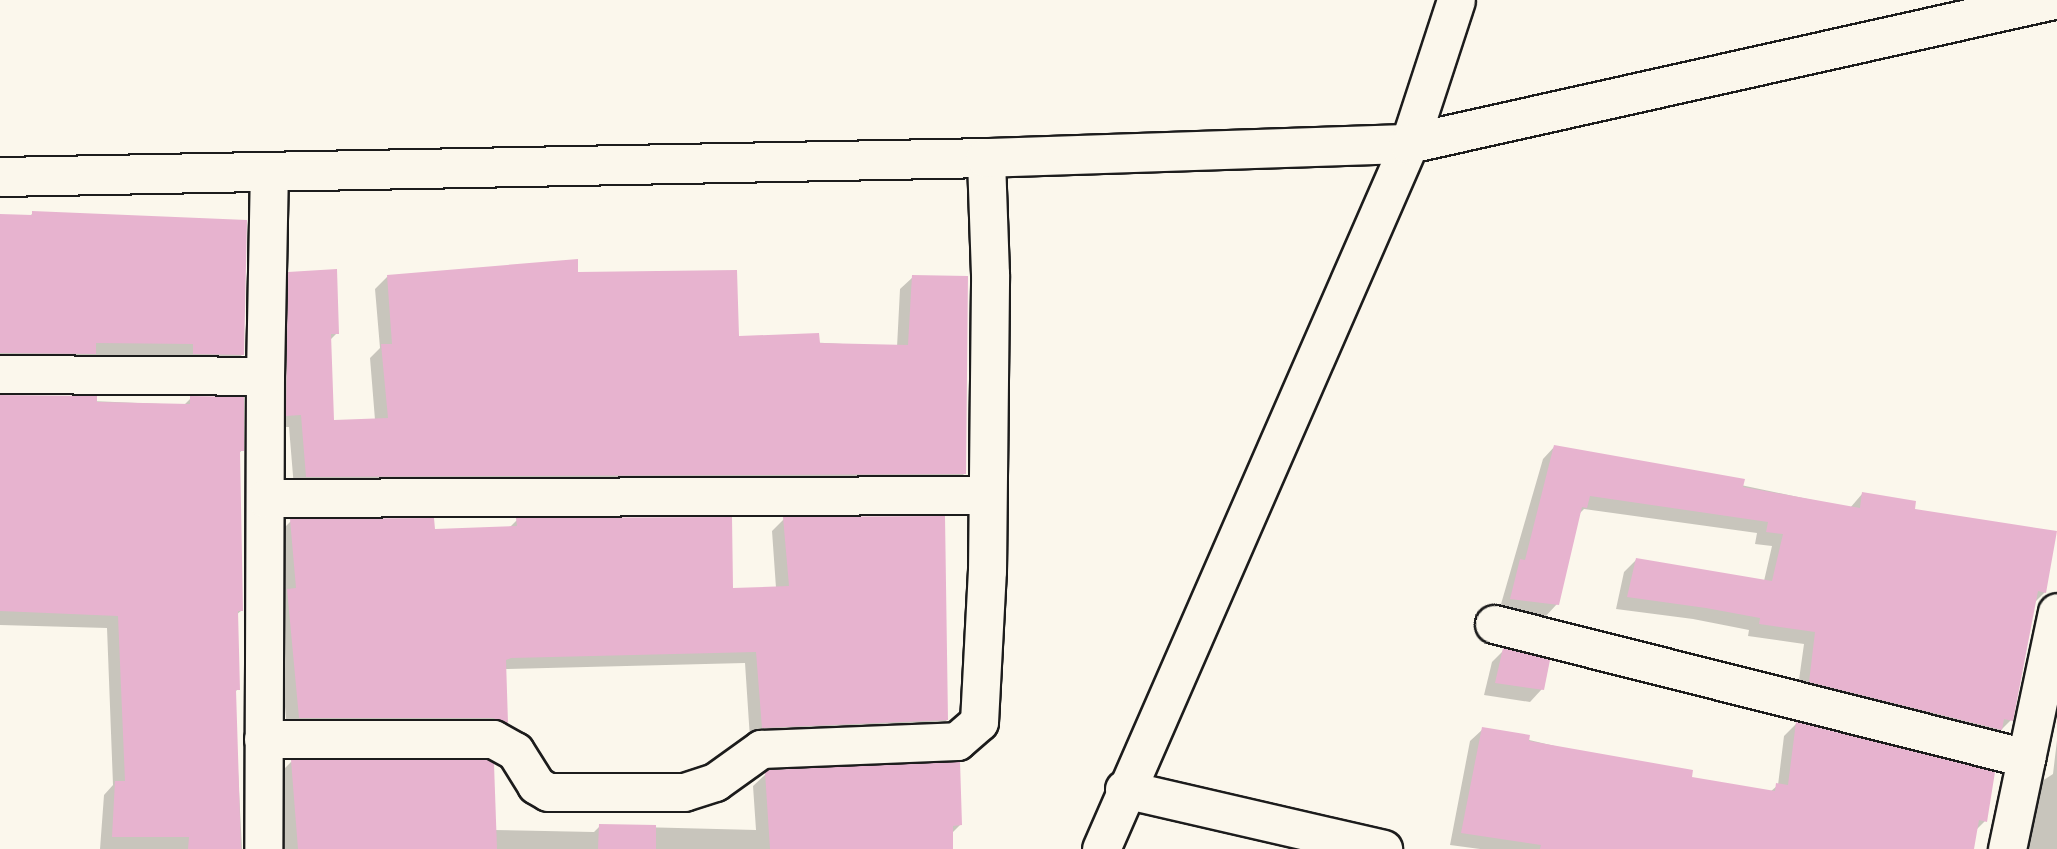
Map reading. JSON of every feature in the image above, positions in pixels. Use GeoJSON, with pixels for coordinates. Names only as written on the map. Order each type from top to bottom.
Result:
{"type":"FeatureCollection","features":[{"type":"Feature","properties":{"kind":"main road"},"geometry":{"type":"LineString","coordinates":[[0,177],[986,158],[1409,144],[2054,0]]}},
{"type":"Feature","properties":{"kind":"street"},"geometry":{"type":"LineString","coordinates":[[1101,849],[1124,789],[1409,144],[1456,0]]}},
{"type":"Feature","properties":{"kind":"street"},"geometry":{"type":"LineString","coordinates":[[263,739],[493,738],[515,751],[536,785],[548,792],[684,792],[715,782],[761,749],[957,741],[979,722],[988,570],[986,495],[990,274],[986,158]]}},
{"type":"Feature","properties":{"kind":"street"},"geometry":{"type":"LineString","coordinates":[[263,849],[265,376],[269,173]]}},
{"type":"Feature","properties":{"kind":"street"},"geometry":{"type":"LineString","coordinates":[[0,374],[265,376]]}},
{"type":"Feature","properties":{"kind":"street"},"geometry":{"type":"LineString","coordinates":[[265,498],[986,495]]}},
{"type":"Feature","properties":{"kind":"street"},"geometry":{"type":"LineString","coordinates":[[2007,849],[2057,612]]}},
{"type":"Feature","properties":{"kind":"street"},"geometry":{"type":"LineString","coordinates":[[1494,624],[2026,758]]}},
{"type":"Feature","properties":{"kind":"street"},"geometry":{"type":"LineString","coordinates":[[1124,789],[1383,849]]}},
{"type":"Feature","properties":{"kind":"building"},"geometry":{"type":"Polygon","coordinates":[[[32,211],[247,220],[244,355],[193,354],[193,344],[96,343],[96,354],[0,353],[0,214],[32,215],[32,211]]]}},
{"type":"Feature","properties":{"kind":"building"},"geometry":{"type":"Polygon","coordinates":[[[578,259],[578,272],[737,270],[739,336],[819,333],[820,343],[908,345],[912,275],[968,276],[966,474],[306,477],[301,415],[286,416],[288,272],[337,269],[339,334],[331,334],[334,420],[388,418],[381,344],[392,344],[387,275],[578,259]]]}},
{"type":"Feature","properties":{"kind":"building"},"geometry":{"type":"Polygon","coordinates":[[[0,395],[97,396],[97,402],[190,404],[190,396],[244,397],[244,451],[240,451],[243,611],[238,611],[240,690],[236,690],[241,849],[188,849],[189,837],[112,837],[115,781],[125,781],[118,616],[0,611],[0,395]]]}},
{"type":"Feature","properties":{"kind":"building"},"geometry":{"type":"Polygon","coordinates":[[[1554,445],[1745,479],[1743,487],[1860,508],[1862,492],[1916,501],[1915,509],[2057,531],[2046,593],[2038,591],[2013,721],[2004,719],[2002,730],[1809,682],[1815,632],[1759,624],[1760,618],[1627,597],[1636,558],[1772,581],[1783,534],[1766,532],[1768,522],[1590,496],[1587,508],[1582,507],[1559,605],[1510,599],[1520,559],[1525,560],[1554,445]]]}},
{"type":"Feature","properties":{"kind":"building"},"geometry":{"type":"Polygon","coordinates":[[[945,516],[948,720],[762,728],[756,652],[511,658],[506,660],[508,723],[493,718],[299,718],[287,589],[296,588],[290,519],[434,518],[435,529],[517,526],[516,518],[732,517],[733,588],[789,586],[783,517],[945,516]]]}},
{"type":"Feature","properties":{"kind":"building"},"geometry":{"type":"Polygon","coordinates":[[[1503,648],[1550,660],[1544,690],[1495,683],[1503,648]]]}},
{"type":"Feature","properties":{"kind":"building"},"geometry":{"type":"Polygon","coordinates":[[[1796,722],[1995,772],[1987,822],[1979,820],[1974,849],[1540,849],[1541,845],[1461,833],[1482,727],[1530,735],[1529,741],[1693,770],[1692,777],[1775,791],[1776,783],[1788,785],[1796,722]]]}},
{"type":"Feature","properties":{"kind":"building"},"geometry":{"type":"Polygon","coordinates":[[[291,760],[488,760],[494,764],[497,849],[298,849],[291,760]]]}},
{"type":"Feature","properties":{"kind":"building"},"geometry":{"type":"Polygon","coordinates":[[[960,761],[962,825],[953,826],[953,849],[770,849],[765,772],[768,770],[960,761]]]}},
{"type":"Feature","properties":{"kind":"building"},"geometry":{"type":"Polygon","coordinates":[[[599,824],[656,825],[656,849],[598,849],[599,824]]]}}]}
